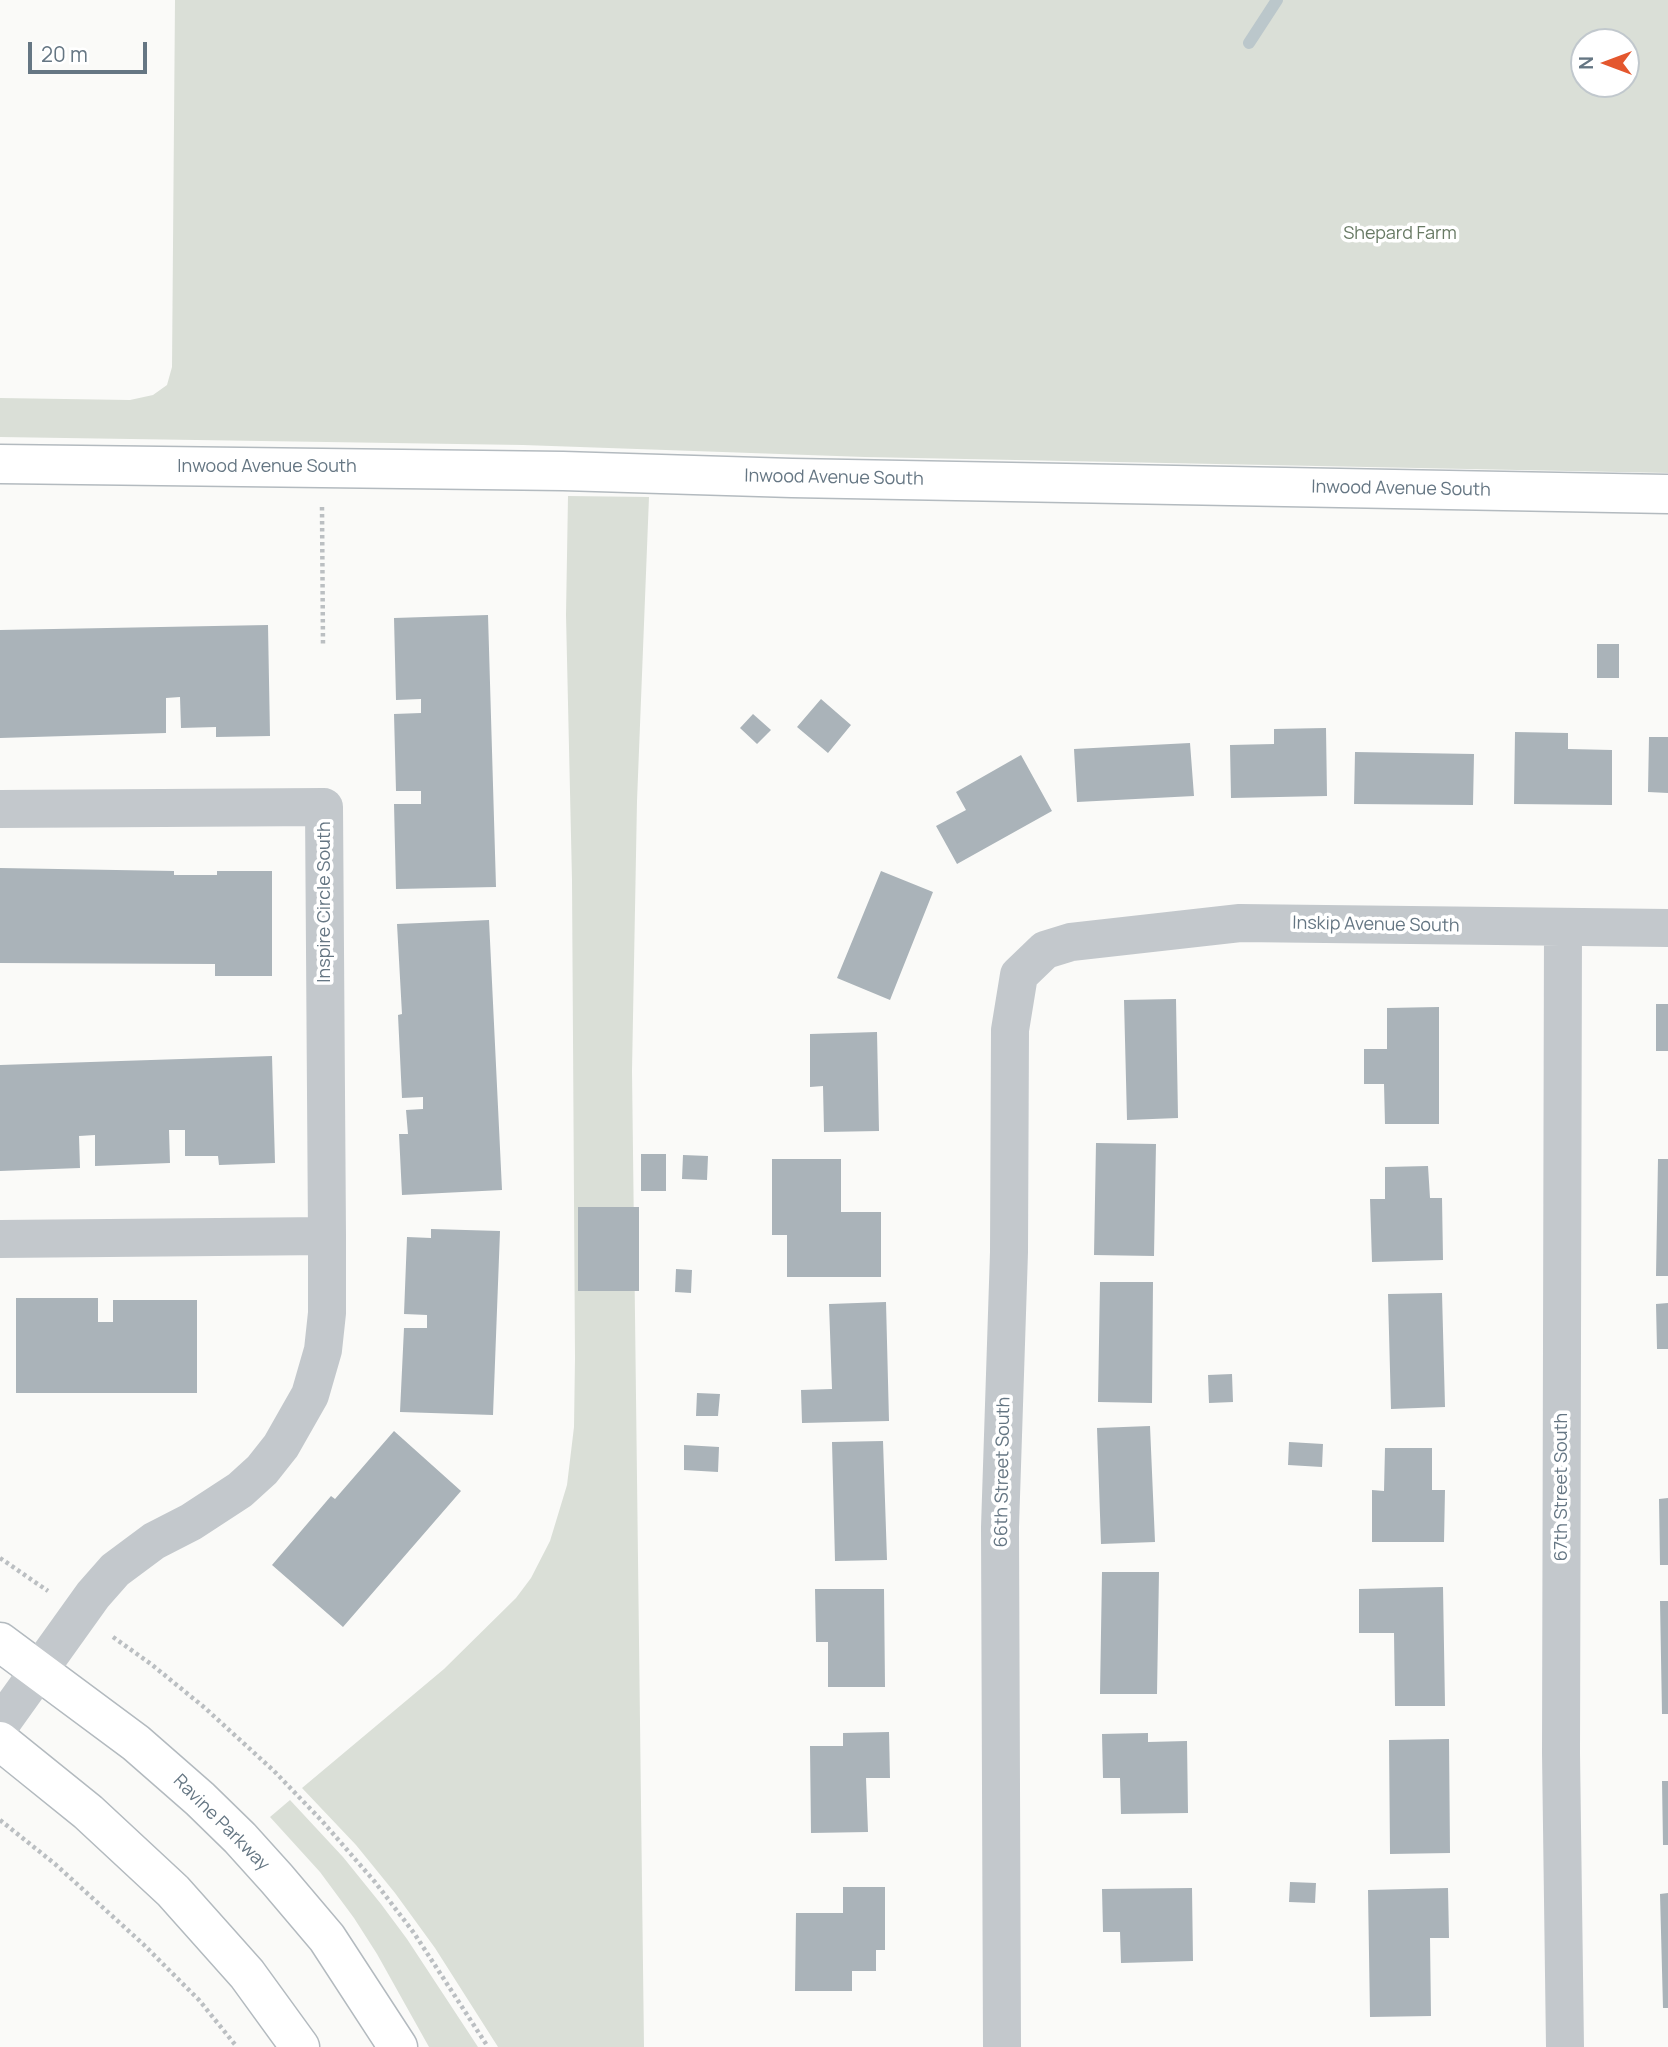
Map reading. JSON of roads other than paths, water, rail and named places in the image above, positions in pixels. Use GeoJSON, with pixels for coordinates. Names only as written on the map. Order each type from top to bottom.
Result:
{"type":"FeatureCollection","features":[{"type":"Feature","properties":{"kind":"street","name":"Inwood Avenue South"},"geometry":{"type":"LineString","coordinates":[[0,464],[321,467],[1668,494]]}},
{"type":"Feature","properties":{"kind":"street","name":"Inspire Circle South"},"geometry":{"type":"LineString","coordinates":[[0,809],[324,807],[327,1236],[327,1313],[323,1350],[310,1395],[281,1446],[262,1470],[240,1490],[191,1522],[154,1541],[115,1570],[93,1595],[0,1725]]}},
{"type":"Feature","properties":{"kind":"street","name":"Inskip Avenue South"},"geometry":{"type":"LineString","coordinates":[[1086,940],[1240,923],[1668,928]]}},
{"type":"Feature","properties":{"kind":"street","name":"67th Street South"},"geometry":{"type":"LineString","coordinates":[[1563,928],[1561,1753],[1565,2047]]}},
{"type":"Feature","properties":{"kind":"street","name":"66th Street South"},"geometry":{"type":"LineString","coordinates":[[1002,2047],[1000,1527],[1009,1252],[1010,1030],[1019,975],[1045,950],[1086,940]]}},
{"type":"Feature","properties":{"kind":"street"},"geometry":{"type":"LineString","coordinates":[[0,1239],[327,1236]]}},
{"type":"Feature","properties":{"kind":"street","name":"Ravine Parkway"},"geometry":{"type":"LineString","coordinates":[[0,1642],[147,1752],[240,1839],[278,1879],[327,1938],[398,2047]]}},
{"type":"Feature","properties":{"kind":"street"},"geometry":{"type":"LineString","coordinates":[[0,1741],[96,1819],[173,1891],[247,1974],[300,2047]]}},
{"type":"Feature","properties":{"kind":"waterway"},"geometry":{"type":"LineString","coordinates":[[1249,43],[1277,0]]}},
{"type":"Feature","properties":{"kind":"park label","name":"Shepard Farm"},"geometry":{"type":"Point","coordinates":[1400,234]}}]}
